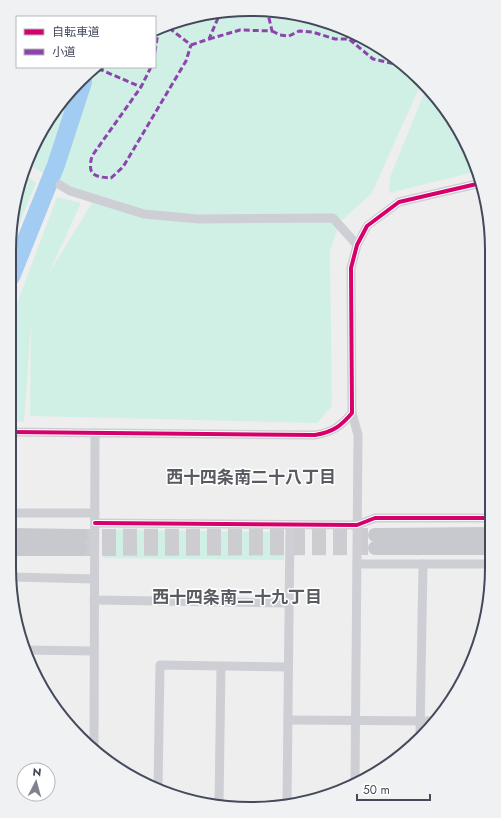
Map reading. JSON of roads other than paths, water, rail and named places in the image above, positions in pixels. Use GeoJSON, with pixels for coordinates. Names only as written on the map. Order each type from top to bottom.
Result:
{"type":"FeatureCollection","features":[{"type":"Feature","properties":{"kind":"main road"},"geometry":{"type":"LineString","coordinates":[[485,534],[375,541],[485,548]]}},
{"type":"Feature","properties":{"kind":"main road"},"geometry":{"type":"LineString","coordinates":[[16,536],[81,542],[16,548]]}},
{"type":"Feature","properties":{"kind":"street"},"geometry":{"type":"LineString","coordinates":[[355,777],[358,435],[352,413],[351,268],[357,246],[367,226],[399,202],[475,184]]}},
{"type":"Feature","properties":{"kind":"street"},"geometry":{"type":"LineString","coordinates":[[60,185],[70,191],[144,214],[198,219],[333,218],[357,246]]}},
{"type":"Feature","properties":{"kind":"street"},"geometry":{"type":"LineString","coordinates":[[16,432],[315,435],[337,429],[352,413]]}},
{"type":"Feature","properties":{"kind":"street"},"geometry":{"type":"LineString","coordinates":[[94,742],[93,651],[96,433]]}},
{"type":"Feature","properties":{"kind":"street"},"geometry":{"type":"LineString","coordinates":[[16,513],[95,513]]}},
{"type":"Feature","properties":{"kind":"street"},"geometry":{"type":"LineString","coordinates":[[95,523],[357,525],[375,518],[485,518]]}},
{"type":"Feature","properties":{"kind":"street"},"geometry":{"type":"LineString","coordinates":[[286,799],[290,525]]}},
{"type":"Feature","properties":{"kind":"street"},"geometry":{"type":"LineString","coordinates":[[358,564],[485,564]]}},
{"type":"Feature","properties":{"kind":"street"},"geometry":{"type":"LineString","coordinates":[[420,729],[423,564]]}},
{"type":"Feature","properties":{"kind":"street"},"geometry":{"type":"LineString","coordinates":[[17,577],[94,579]]}},
{"type":"Feature","properties":{"kind":"street"},"geometry":{"type":"LineString","coordinates":[[94,600],[289,603]]}},
{"type":"Feature","properties":{"kind":"street"},"geometry":{"type":"LineString","coordinates":[[31,650],[93,651]]}},
{"type":"Feature","properties":{"kind":"street"},"geometry":{"type":"LineString","coordinates":[[158,783],[160,665],[288,667]]}},
{"type":"Feature","properties":{"kind":"street"},"geometry":{"type":"LineString","coordinates":[[219,800],[221,667]]}},
{"type":"Feature","properties":{"kind":"street"},"geometry":{"type":"LineString","coordinates":[[288,720],[428,721]]}},
{"type":"Feature","properties":{"kind":"waterway"},"geometry":{"type":"LineString","coordinates":[[16,265],[56,165],[81,89]]}},
{"type":"Feature","properties":{"kind":"tunnel"},"geometry":{"type":"LineString","coordinates":[[81,536],[375,535]]}},
{"type":"Feature","properties":{"kind":"tunnel"},"geometry":{"type":"LineString","coordinates":[[81,549],[375,548]]}},
{"type":"Feature","properties":{"kind":"district","name":"西十四条南二十八丁目"},"geometry":{"type":"Point","coordinates":[251,477]}},
{"type":"Feature","properties":{"kind":"district","name":"西十四条南二十九丁目"},"geometry":{"type":"Point","coordinates":[237,597]}}]}
